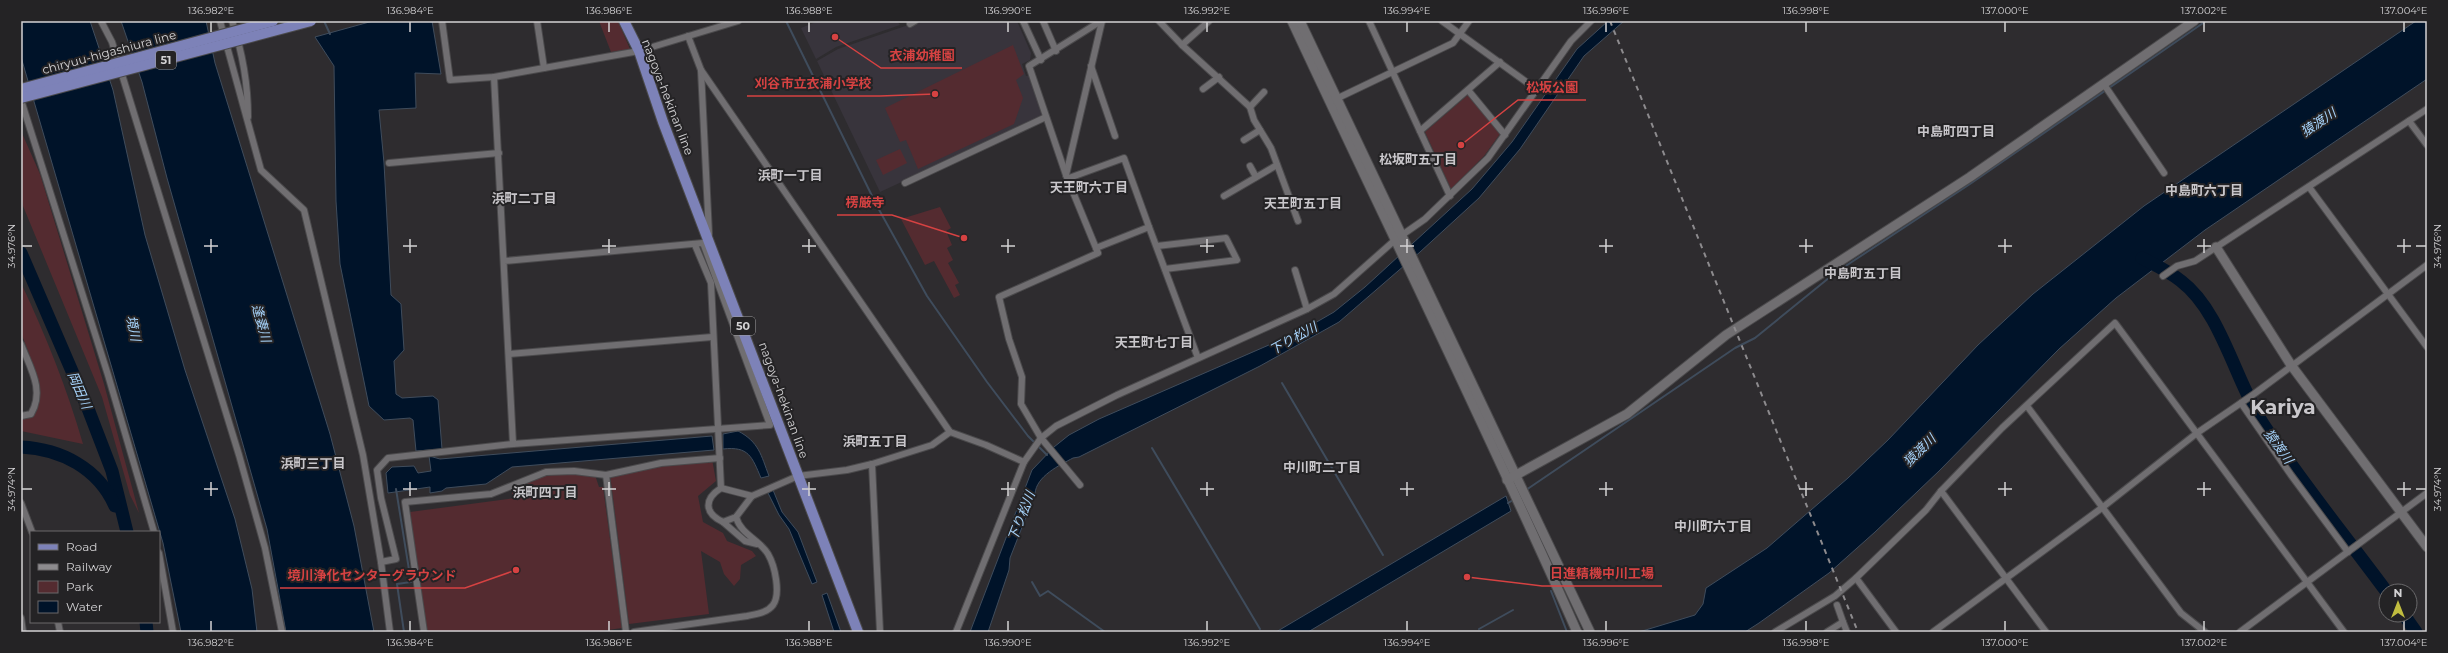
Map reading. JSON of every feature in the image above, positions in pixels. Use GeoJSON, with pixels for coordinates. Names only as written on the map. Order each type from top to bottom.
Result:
{"type":"FeatureCollection","features":[{"type":"Feature","properties":{"kind":"main road","name":"chiryuu-higashiura line"},"geometry":{"type":"LineString","coordinates":[[21,89],[273,21]]}},
{"type":"Feature","properties":{"kind":"main road","name":"chiryuu-higashiura line"},"geometry":{"type":"LineString","coordinates":[[21,99],[311,21]]}},
{"type":"Feature","properties":{"kind":"main road","name":"nagoya-hekinan line"},"geometry":{"type":"LineString","coordinates":[[624,21],[639,51],[663,122],[709,238],[858,632]]}},
{"type":"Feature","properties":{"kind":"street"},"geometry":{"type":"LineString","coordinates":[[101,21],[112,42],[239,455],[265,548],[282,632]]}},
{"type":"Feature","properties":{"kind":"street"},"geometry":{"type":"LineString","coordinates":[[220,21],[247,125],[261,170],[304,210],[362,455],[381,562],[390,632]]}},
{"type":"Feature","properties":{"kind":"street"},"geometry":{"type":"LineString","coordinates":[[232,21],[243,55],[248,87],[247,125]]}},
{"type":"Feature","properties":{"kind":"street"},"geometry":{"type":"LineString","coordinates":[[442,21],[450,80],[494,77],[639,51],[738,21]]}},
{"type":"Feature","properties":{"kind":"street"},"geometry":{"type":"LineString","coordinates":[[537,21],[544,68]]}},
{"type":"Feature","properties":{"kind":"street"},"geometry":{"type":"LineString","coordinates":[[1023,21],[1041,60]]}},
{"type":"Feature","properties":{"kind":"street"},"geometry":{"type":"LineString","coordinates":[[1043,21],[1056,51]]}},
{"type":"Feature","properties":{"kind":"street"},"geometry":{"type":"LineString","coordinates":[[1080,485],[1046,442],[1040,439],[1021,404],[1022,377],[1008,339],[999,297],[1098,252],[1067,177],[1029,66],[1056,51],[1101,21]]}},
{"type":"Feature","properties":{"kind":"street"},"geometry":{"type":"LineString","coordinates":[[1067,177],[1101,21]]}},
{"type":"Feature","properties":{"kind":"street"},"geometry":{"type":"LineString","coordinates":[[1159,21],[1182,45],[1219,77],[1250,107],[1260,130],[1271,148],[1298,221]]}},
{"type":"Feature","properties":{"kind":"street"},"geometry":{"type":"LineString","coordinates":[[1182,45],[1209,21]]}},
{"type":"Feature","properties":{"kind":"street"},"geometry":{"type":"LineString","coordinates":[[1292,21],[1399,238],[1421,271],[1516,490],[1590,632]]}},
{"type":"Feature","properties":{"kind":"street"},"geometry":{"type":"LineString","coordinates":[[1300,21],[1338,98],[1399,238],[1410,272],[1439,328],[1511,478]]}},
{"type":"Feature","properties":{"kind":"street"},"geometry":{"type":"LineString","coordinates":[[1370,21],[1450,196]]}},
{"type":"Feature","properties":{"kind":"street"},"geometry":{"type":"LineString","coordinates":[[1442,21],[1536,89]]}},
{"type":"Feature","properties":{"kind":"street"},"geometry":{"type":"LineString","coordinates":[[1338,98],[1453,43],[1469,21]]}},
{"type":"Feature","properties":{"kind":"street"},"geometry":{"type":"LineString","coordinates":[[956,632],[1024,462],[1040,439],[1056,426],[1198,358],[1307,310],[1334,294],[1450,196],[1488,158],[1571,41],[1591,21]]}},
{"type":"Feature","properties":{"kind":"street"},"geometry":{"type":"LineString","coordinates":[[1511,478],[1627,414],[1726,335],[1970,177],[2194,21]]}},
{"type":"Feature","properties":{"kind":"street"},"geometry":{"type":"LineString","coordinates":[[688,36],[701,70],[950,432],[986,445],[1024,462]]}},
{"type":"Feature","properties":{"kind":"street"},"geometry":{"type":"LineString","coordinates":[[1420,131],[1500,62]]}},
{"type":"Feature","properties":{"kind":"street"},"geometry":{"type":"LineString","coordinates":[[1091,66],[1115,136]]}},
{"type":"Feature","properties":{"kind":"street"},"geometry":{"type":"LineString","coordinates":[[701,70],[709,238]]}},
{"type":"Feature","properties":{"kind":"street"},"geometry":{"type":"LineString","coordinates":[[494,77],[513,444]]}},
{"type":"Feature","properties":{"kind":"street"},"geometry":{"type":"LineString","coordinates":[[1203,89],[1219,77]]}},
{"type":"Feature","properties":{"kind":"street"},"geometry":{"type":"LineString","coordinates":[[2104,84],[2164,172]]}},
{"type":"Feature","properties":{"kind":"street"},"geometry":{"type":"LineString","coordinates":[[1468,90],[1505,135]]}},
{"type":"Feature","properties":{"kind":"street"},"geometry":{"type":"LineString","coordinates":[[1250,107],[1264,92]]}},
{"type":"Feature","properties":{"kind":"street"},"geometry":{"type":"LineString","coordinates":[[21,99],[108,375],[154,531]]}},
{"type":"Feature","properties":{"kind":"street"},"geometry":{"type":"LineString","coordinates":[[2163,276],[2177,266],[2195,261],[2427,109]]}},
{"type":"Feature","properties":{"kind":"street"},"geometry":{"type":"LineString","coordinates":[[906,183],[1046,117]]}},
{"type":"Feature","properties":{"kind":"street"},"geometry":{"type":"LineString","coordinates":[[2409,121],[2427,145]]}},
{"type":"Feature","properties":{"kind":"street"},"geometry":{"type":"LineString","coordinates":[[1244,140],[1260,130]]}},
{"type":"Feature","properties":{"kind":"street"},"geometry":{"type":"LineString","coordinates":[[389,163],[499,154]]}},
{"type":"Feature","properties":{"kind":"street"},"geometry":{"type":"LineString","coordinates":[[1067,177],[1124,158],[1198,358]]}},
{"type":"Feature","properties":{"kind":"street"},"geometry":{"type":"LineString","coordinates":[[1224,196],[1277,165]]}},
{"type":"Feature","properties":{"kind":"street"},"geometry":{"type":"LineString","coordinates":[[1250,166],[1256,177]]}},
{"type":"Feature","properties":{"kind":"street"},"geometry":{"type":"LineString","coordinates":[[2309,187],[2427,347]]}},
{"type":"Feature","properties":{"kind":"street"},"geometry":{"type":"LineString","coordinates":[[1096,248],[1149,227]]}},
{"type":"Feature","properties":{"kind":"street"},"geometry":{"type":"LineString","coordinates":[[1157,246],[1226,238],[1237,260],[1165,269]]}},
{"type":"Feature","properties":{"kind":"street"},"geometry":{"type":"LineString","coordinates":[[381,562],[396,559],[381,498],[377,470],[388,458],[513,444],[770,424],[703,243],[695,245],[504,260]]}},
{"type":"Feature","properties":{"kind":"street"},"geometry":{"type":"LineString","coordinates":[[695,245],[711,283],[712,337],[719,429],[721,488]]}},
{"type":"Feature","properties":{"kind":"street"},"geometry":{"type":"LineString","coordinates":[[2216,247],[2291,365],[2427,547]]}},
{"type":"Feature","properties":{"kind":"street"},"geometry":{"type":"LineString","coordinates":[[1933,632],[2103,507],[2197,433],[2254,394],[2427,265]]}},
{"type":"Feature","properties":{"kind":"street"},"geometry":{"type":"LineString","coordinates":[[1295,270],[1307,310]]}},
{"type":"Feature","properties":{"kind":"street"},"geometry":{"type":"LineString","coordinates":[[1775,632],[1834,596],[1856,578],[1926,510],[1941,491],[2027,406],[2115,323],[2344,632]]}},
{"type":"Feature","properties":{"kind":"street"},"geometry":{"type":"LineString","coordinates":[[509,354],[712,337]]}},
{"type":"Feature","properties":{"kind":"street"},"geometry":{"type":"LineString","coordinates":[[21,344],[38,392],[38,403],[31,414],[21,416]]}},
{"type":"Feature","properties":{"kind":"street"},"geometry":{"type":"LineString","coordinates":[[2241,403],[2290,475],[2348,552]]}},
{"type":"Feature","properties":{"kind":"street"},"geometry":{"type":"LineString","coordinates":[[2027,406],[2181,613],[2205,632]]}},
{"type":"Feature","properties":{"kind":"street"},"geometry":{"type":"LineString","coordinates":[[723,522],[736,517],[752,496],[798,476],[847,470],[872,464],[932,445],[950,432]]}},
{"type":"Feature","properties":{"kind":"street"},"geometry":{"type":"LineString","coordinates":[[424,632],[405,502],[491,494],[546,472],[574,471],[606,475],[662,463],[720,458]]}},
{"type":"Feature","properties":{"kind":"street"},"geometry":{"type":"LineString","coordinates":[[872,464],[880,632]]}},
{"type":"Feature","properties":{"kind":"street"},"geometry":{"type":"LineString","coordinates":[[606,475],[626,632]]}},
{"type":"Feature","properties":{"kind":"street"},"geometry":{"type":"LineString","coordinates":[[752,496],[721,488],[712,494],[708,503],[709,512],[715,519],[723,522],[745,541],[758,544]]}},
{"type":"Feature","properties":{"kind":"street"},"geometry":{"type":"LineString","coordinates":[[1941,491],[2007,577],[2046,632]]}},
{"type":"Feature","properties":{"kind":"street"},"geometry":{"type":"LineString","coordinates":[[2240,632],[2427,493]]}},
{"type":"Feature","properties":{"kind":"street"},"geometry":{"type":"LineString","coordinates":[[21,503],[32,531]]}},
{"type":"Feature","properties":{"kind":"street"},"geometry":{"type":"LineString","coordinates":[[1524,504],[1577,632]]}},
{"type":"Feature","properties":{"kind":"street"},"geometry":{"type":"LineString","coordinates":[[634,632],[747,616],[762,613],[772,606],[777,596],[774,568],[768,554],[739,527],[736,517]]}},
{"type":"Feature","properties":{"kind":"street"},"geometry":{"type":"LineString","coordinates":[[160,558],[174,632]]}},
{"type":"Feature","properties":{"kind":"street"},"geometry":{"type":"LineString","coordinates":[[1856,578],[1896,632]]}},
{"type":"Feature","properties":{"kind":"street"},"geometry":{"type":"LineString","coordinates":[[1837,605],[1842,622],[1847,632]]}},
{"type":"Feature","properties":{"kind":"street"},"geometry":{"type":"LineString","coordinates":[[21,618],[24,632]]}},
{"type":"Feature","properties":{"kind":"street"},"geometry":{"type":"LineString","coordinates":[[1827,632],[1842,622]]}},
{"type":"Feature","properties":{"kind":"shaded area"},"geometry":{"type":"Polygon","coordinates":[[[818,21],[897,21],[900,25],[836,47],[816,59],[801,28],[818,21]]]}},
{"type":"Feature","properties":{"kind":"shaded area"},"geometry":{"type":"Polygon","coordinates":[[[920,21],[1017,21],[1031,53],[1030,60],[1022,64],[1026,76],[1029,75],[1043,112],[1042,117],[880,192],[817,61],[838,49],[920,21]]]}},
{"type":"Feature","properties":{"kind":"green space"},"geometry":{"type":"Polygon","coordinates":[[[599,21],[618,21],[630,49],[611,52],[599,21]]]}},
{"type":"Feature","properties":{"kind":"green space"},"geometry":{"type":"Polygon","coordinates":[[[1013,45],[1024,74],[1016,80],[1023,98],[1014,124],[918,169],[906,140],[900,142],[885,108],[1013,45]]]}},
{"type":"Feature","properties":{"kind":"green space"},"geometry":{"type":"Polygon","coordinates":[[[1469,94],[1500,134],[1484,156],[1451,189],[1425,132],[1469,94]]]}},
{"type":"Feature","properties":{"kind":"green space"},"geometry":{"type":"Polygon","coordinates":[[[21,131],[40,174],[104,384],[139,513],[130,495],[102,397],[23,206],[21,197],[21,131]]]}},
{"type":"Feature","properties":{"kind":"green space"},"geometry":{"type":"Polygon","coordinates":[[[900,149],[907,163],[883,175],[876,160],[900,149]]]}},
{"type":"Feature","properties":{"kind":"green space"},"geometry":{"type":"Polygon","coordinates":[[[940,207],[951,228],[946,231],[952,245],[947,248],[953,260],[948,263],[959,283],[955,285],[960,295],[954,298],[934,261],[925,265],[901,219],[940,207]]]}},
{"type":"Feature","properties":{"kind":"green space"},"geometry":{"type":"Polygon","coordinates":[[[21,283],[55,362],[83,444],[21,431],[21,416],[31,414],[38,392],[29,353],[21,333],[21,283]]]}},
{"type":"Feature","properties":{"kind":"green space"},"geometry":{"type":"Polygon","coordinates":[[[712,459],[716,481],[698,496],[703,522],[723,533],[727,541],[752,551],[756,556],[741,565],[740,579],[734,586],[724,574],[720,562],[701,551],[709,614],[629,624],[610,474],[661,463],[712,459]]]}},
{"type":"Feature","properties":{"kind":"green space"},"geometry":{"type":"Polygon","coordinates":[[[546,472],[595,475],[599,487],[603,487],[622,628],[594,632],[426,632],[410,512],[515,498],[512,494],[512,486],[546,472]]]}},
{"type":"Feature","properties":{"kind":"water","name":"境川"},"geometry":{"type":"Polygon","coordinates":[[[21,21],[90,21],[113,90],[145,235],[185,370],[235,519],[252,589],[257,632],[181,632],[160,531],[21,57],[21,21]]]}},
{"type":"Feature","properties":{"kind":"water","name":"逢妻川"},"geometry":{"type":"Polygon","coordinates":[[[121,21],[206,21],[215,63],[330,434],[354,526],[374,632],[286,632],[267,529],[167,178],[142,82],[121,21]]]}},
{"type":"Feature","properties":{"kind":"water"},"geometry":{"type":"Polygon","coordinates":[[[373,21],[432,21],[441,74],[415,73],[416,108],[379,110],[384,163],[391,295],[401,304],[404,350],[394,361],[396,394],[402,398],[433,396],[438,400],[442,449],[416,451],[413,420],[410,418],[384,420],[369,406],[340,264],[336,201],[334,66],[315,37],[373,21]]]}},
{"type":"Feature","properties":{"kind":"water","name":"下り松川"},"geometry":{"type":"Polygon","coordinates":[[[1608,21],[1624,21],[1584,56],[1520,149],[1479,198],[1420,252],[1339,322],[1260,366],[1079,457],[1073,458],[1044,477],[1036,488],[1010,558],[1009,570],[988,632],[970,632],[1032,470],[1054,447],[1069,435],[1099,419],[1301,331],[1334,312],[1365,287],[1472,189],[1512,142],[1577,49],[1608,21]]]}},
{"type":"Feature","properties":{"kind":"water"},"geometry":{"type":"Polygon","coordinates":[[[2416,21],[2427,21],[2427,79],[2205,230],[2116,298],[2059,349],[1939,471],[1875,532],[1829,573],[1745,632],[1639,632],[1695,615],[1703,604],[1706,588],[1767,548],[1848,478],[1888,440],[1978,345],[2033,294],[2144,206],[2416,21]]]}},
{"type":"Feature","properties":{"kind":"water"},"geometry":{"type":"Polygon","coordinates":[[[738,431],[745,435],[755,445],[761,455],[769,476],[761,478],[752,459],[744,451],[739,449],[723,449],[723,434],[738,431]]]}},
{"type":"Feature","properties":{"kind":"water"},"geometry":{"type":"Polygon","coordinates":[[[712,436],[714,450],[512,467],[486,484],[446,488],[442,491],[430,493],[430,487],[388,493],[386,473],[392,467],[414,466],[418,473],[431,471],[429,456],[440,459],[712,436]]]}},
{"type":"Feature","properties":{"kind":"water"},"geometry":{"type":"Polygon","coordinates":[[[773,490],[782,512],[798,532],[817,582],[812,584],[789,529],[779,515],[768,493],[773,490]]]}},
{"type":"Feature","properties":{"kind":"water"},"geometry":{"type":"Polygon","coordinates":[[[1506,496],[1511,511],[1308,632],[1276,632],[1506,496]]]}},
{"type":"Feature","properties":{"kind":"water"},"geometry":{"type":"Polygon","coordinates":[[[827,593],[841,632],[834,632],[822,595],[827,593]]]}},
{"type":"Feature","properties":{"kind":"waterway"},"geometry":{"type":"LineString","coordinates":[[324,21],[330,34]]}},
{"type":"Feature","properties":{"kind":"waterway"},"geometry":{"type":"LineString","coordinates":[[786,21],[877,206],[927,296],[987,382],[1028,436],[1047,455]]}},
{"type":"Feature","properties":{"kind":"waterway"},"geometry":{"type":"LineString","coordinates":[[1526,490],[1735,348],[1755,338],[1835,273],[1970,184],[2206,21]]}},
{"type":"Feature","properties":{"kind":"waterway","name":"岡田川"},"geometry":{"type":"LineString","coordinates":[[21,253],[87,406],[112,471],[127,531]]}},
{"type":"Feature","properties":{"kind":"waterway","name":"猿渡川"},"geometry":{"type":"LineString","coordinates":[[2142,258],[2181,281],[2195,294],[2218,329],[2245,390],[2265,427],[2309,490],[2380,583]]}},
{"type":"Feature","properties":{"kind":"waterway"},"geometry":{"type":"LineString","coordinates":[[1282,383],[1383,555]]}},
{"type":"Feature","properties":{"kind":"waterway"},"geometry":{"type":"LineString","coordinates":[[21,447],[50,452],[77,463],[99,481],[115,506]]}},
{"type":"Feature","properties":{"kind":"waterway"},"geometry":{"type":"LineString","coordinates":[[1152,448],[1260,629]]}},
{"type":"Feature","properties":{"kind":"waterway"},"geometry":{"type":"LineString","coordinates":[[396,489],[411,582],[397,584],[404,632]]}},
{"type":"Feature","properties":{"kind":"waterway"},"geometry":{"type":"LineString","coordinates":[[1508,503],[1515,499]]}},
{"type":"Feature","properties":{"kind":"waterway"},"geometry":{"type":"LineString","coordinates":[[1032,582],[1040,596],[1048,591],[1105,632]]}},
{"type":"Feature","properties":{"kind":"waterway"},"geometry":{"type":"LineString","coordinates":[[1551,591],[1567,632]]}},
{"type":"Feature","properties":{"kind":"waterway"},"geometry":{"type":"LineString","coordinates":[[1479,629],[1513,610]]}},
{"type":"Feature","properties":{"kind":"waterway","name":"岡田川"},"geometry":{"type":"LineString","coordinates":[[146,623],[147,632]]}},
{"type":"Feature","properties":{"kind":"waterway","name":"猿渡川"},"geometry":{"type":"LineString","coordinates":[[2410,623],[2416,632]]}},
{"type":"Feature","properties":{"kind":"railway"},"geometry":{"type":"LineString","coordinates":[[1610,21],[1858,632]]}},
{"type":"Feature","properties":{"kind":"place","name":"衣浦幼稚園"},"geometry":{"type":"Point","coordinates":[835,37]}},
{"type":"Feature","properties":{"kind":"place","name":"刈谷市立衣浦小学校"},"geometry":{"type":"Point","coordinates":[935,94]}},
{"type":"Feature","properties":{"kind":"place","name":"松坂公園"},"geometry":{"type":"Point","coordinates":[1461,145]}},
{"type":"Feature","properties":{"kind":"place","name":"楞厳寺"},"geometry":{"type":"Point","coordinates":[964,238]}},
{"type":"Feature","properties":{"kind":"place","name":"境川浄化センターグラウンド"},"geometry":{"type":"Point","coordinates":[516,570]}},
{"type":"Feature","properties":{"kind":"place","name":"日進精機中川工場"},"geometry":{"type":"Point","coordinates":[1467,577]}},
{"type":"Feature","properties":{"kind":"district","name":"中島町四丁目"},"geometry":{"type":"Point","coordinates":[1956,131]}},
{"type":"Feature","properties":{"kind":"district","name":"松坂町五丁目"},"geometry":{"type":"Point","coordinates":[1418,159]}},
{"type":"Feature","properties":{"kind":"district","name":"浜町一丁目"},"geometry":{"type":"Point","coordinates":[790,175]}},
{"type":"Feature","properties":{"kind":"district","name":"天王町六丁目"},"geometry":{"type":"Point","coordinates":[1089,187]}},
{"type":"Feature","properties":{"kind":"district","name":"中島町六丁目"},"geometry":{"type":"Point","coordinates":[2204,190]}},
{"type":"Feature","properties":{"kind":"district","name":"浜町二丁目"},"geometry":{"type":"Point","coordinates":[524,198]}},
{"type":"Feature","properties":{"kind":"district","name":"天王町五丁目"},"geometry":{"type":"Point","coordinates":[1303,203]}},
{"type":"Feature","properties":{"kind":"district","name":"中島町五丁目"},"geometry":{"type":"Point","coordinates":[1863,273]}},
{"type":"Feature","properties":{"kind":"district","name":"天王町七丁目"},"geometry":{"type":"Point","coordinates":[1154,342]}},
{"type":"Feature","properties":{"kind":"district","name":"Kariya"},"geometry":{"type":"Point","coordinates":[2283,407]}},
{"type":"Feature","properties":{"kind":"district","name":"浜町五丁目"},"geometry":{"type":"Point","coordinates":[875,441]}},
{"type":"Feature","properties":{"kind":"district","name":"浜町三丁目"},"geometry":{"type":"Point","coordinates":[313,463]}},
{"type":"Feature","properties":{"kind":"district","name":"中川町二丁目"},"geometry":{"type":"Point","coordinates":[1322,467]}},
{"type":"Feature","properties":{"kind":"district","name":"浜町四丁目"},"geometry":{"type":"Point","coordinates":[545,492]}},
{"type":"Feature","properties":{"kind":"district","name":"中川町六丁目"},"geometry":{"type":"Point","coordinates":[1713,526]}}]}
